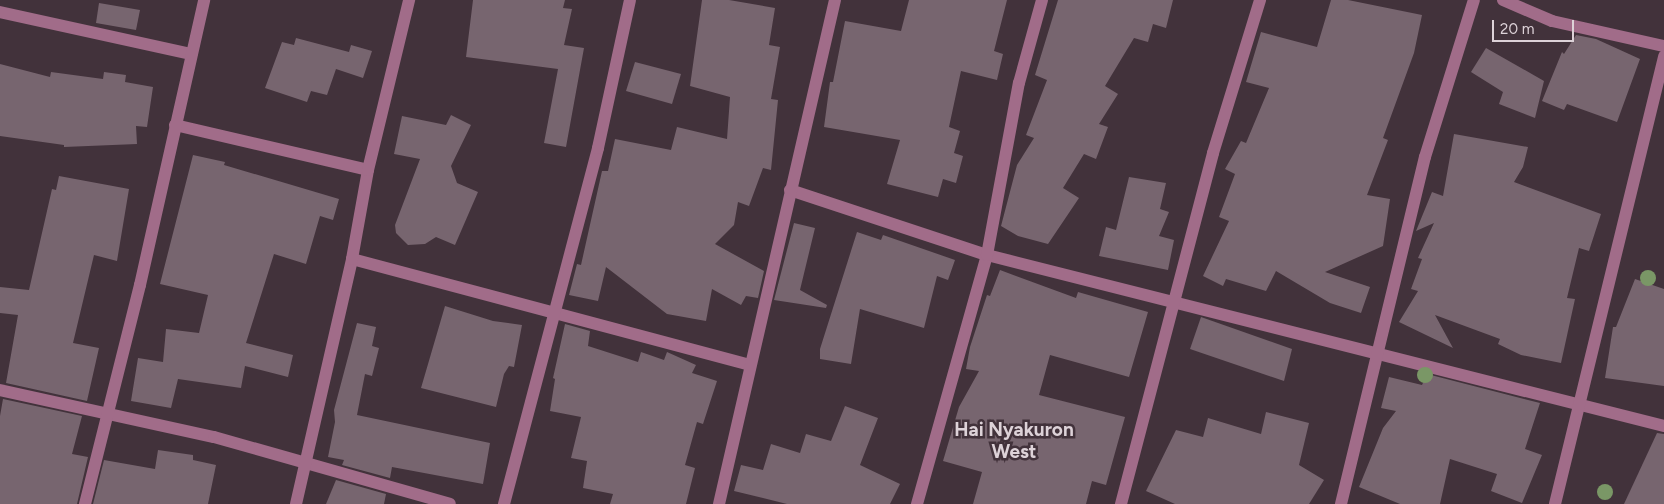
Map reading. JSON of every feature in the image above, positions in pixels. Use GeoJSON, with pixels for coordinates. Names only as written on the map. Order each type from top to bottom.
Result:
{"type":"FeatureCollection","features":[{"type":"Feature","properties":{"kind":"street"},"geometry":{"type":"LineString","coordinates":[[85,504],[109,413],[204,0]]}},
{"type":"Feature","properties":{"kind":"street"},"geometry":{"type":"LineString","coordinates":[[296,504],[352,259],[368,170],[409,0]]}},
{"type":"Feature","properties":{"kind":"street"},"geometry":{"type":"LineString","coordinates":[[504,504],[598,148],[630,0]]}},
{"type":"Feature","properties":{"kind":"street"},"geometry":{"type":"LineString","coordinates":[[719,504],[835,0]]}},
{"type":"Feature","properties":{"kind":"street"},"geometry":{"type":"LineString","coordinates":[[917,504],[987,255],[1019,84],[1042,0]]}},
{"type":"Feature","properties":{"kind":"street"},"geometry":{"type":"LineString","coordinates":[[1121,504],[1213,153],[1260,0]]}},
{"type":"Feature","properties":{"kind":"street"},"geometry":{"type":"LineString","coordinates":[[1341,504],[1425,157],[1474,0]]}},
{"type":"Feature","properties":{"kind":"street"},"geometry":{"type":"LineString","coordinates":[[1503,0],[1552,21],[1664,46]]}},
{"type":"Feature","properties":{"kind":"street"},"geometry":{"type":"LineString","coordinates":[[0,12],[191,54]]}},
{"type":"Feature","properties":{"kind":"street"},"geometry":{"type":"LineString","coordinates":[[1555,504],[1581,407],[1664,56]]}},
{"type":"Feature","properties":{"kind":"street"},"geometry":{"type":"LineString","coordinates":[[175,125],[368,170]]}},
{"type":"Feature","properties":{"kind":"street"},"geometry":{"type":"LineString","coordinates":[[790,190],[987,255],[1173,304],[1377,353],[1581,407],[1664,426]]}},
{"type":"Feature","properties":{"kind":"street"},"geometry":{"type":"LineString","coordinates":[[352,259],[750,365]]}},
{"type":"Feature","properties":{"kind":"street"},"geometry":{"type":"LineString","coordinates":[[0,390],[109,413],[305,462],[450,504]]}},
{"type":"Feature","properties":{"kind":"building"},"geometry":{"type":"Polygon","coordinates":[[[473,0],[565,0],[563,8],[572,9],[564,45],[584,48],[566,147],[544,143],[558,69],[466,57],[473,0]]]}},
{"type":"Feature","properties":{"kind":"building"},"geometry":{"type":"Polygon","coordinates":[[[702,0],[729,0],[775,8],[769,45],[780,47],[771,99],[778,100],[771,170],[763,168],[749,206],[738,202],[734,225],[715,244],[764,271],[758,298],[746,296],[741,305],[712,289],[706,321],[667,314],[606,267],[598,301],[569,295],[577,264],[581,265],[602,171],[608,171],[615,139],[671,150],[677,127],[727,139],[730,97],[690,86],[702,0]]]}},
{"type":"Feature","properties":{"kind":"building"},"geometry":{"type":"Polygon","coordinates":[[[909,0],[1007,0],[994,51],[1003,54],[997,80],[961,71],[949,127],[960,131],[954,153],[963,156],[956,183],[943,179],[938,197],[887,184],[900,140],[824,127],[830,82],[833,82],[845,21],[901,31],[909,0]]]}},
{"type":"Feature","properties":{"kind":"building"},"geometry":{"type":"Polygon","coordinates":[[[1058,0],[1173,0],[1166,28],[1153,24],[1148,42],[1134,38],[1105,86],[1118,94],[1099,124],[1108,127],[1096,159],[1084,154],[1063,188],[1079,198],[1048,244],[1018,236],[1001,226],[1017,165],[1034,138],[1026,135],[1047,80],[1035,75],[1058,0]]]}},
{"type":"Feature","properties":{"kind":"building"},"geometry":{"type":"Polygon","coordinates":[[[1331,0],[1348,0],[1422,15],[1414,53],[1383,138],[1388,140],[1367,195],[1390,199],[1383,246],[1325,272],[1370,287],[1361,313],[1330,303],[1276,271],[1266,291],[1226,279],[1223,286],[1203,276],[1229,221],[1219,217],[1235,174],[1225,169],[1241,141],[1246,143],[1269,88],[1246,82],[1261,32],[1317,47],[1331,0]]]}},
{"type":"Feature","properties":{"kind":"building"},"geometry":{"type":"Polygon","coordinates":[[[99,3],[140,10],[136,30],[96,23],[99,3]]]}},
{"type":"Feature","properties":{"kind":"building"},"geometry":{"type":"Polygon","coordinates":[[[1576,35],[1596,39],[1640,59],[1617,122],[1567,104],[1564,110],[1542,101],[1562,52],[1564,54],[1576,35]]]}},
{"type":"Feature","properties":{"kind":"building"},"geometry":{"type":"Polygon","coordinates":[[[296,38],[349,52],[351,45],[372,51],[363,78],[336,69],[327,95],[311,91],[307,102],[265,88],[282,42],[294,45],[296,38]]]}},
{"type":"Feature","properties":{"kind":"building"},"geometry":{"type":"Polygon","coordinates":[[[1486,48],[1544,81],[1535,118],[1499,104],[1503,92],[1471,72],[1486,48]]]}},
{"type":"Feature","properties":{"kind":"building"},"geometry":{"type":"Polygon","coordinates":[[[635,62],[681,74],[672,104],[626,91],[635,62]]]}},
{"type":"Feature","properties":{"kind":"building"},"geometry":{"type":"Polygon","coordinates":[[[0,64],[50,77],[51,72],[103,79],[104,72],[126,75],[125,82],[153,87],[147,127],[136,126],[137,144],[64,147],[64,145],[0,136],[0,64]]]}},
{"type":"Feature","properties":{"kind":"building"},"geometry":{"type":"Polygon","coordinates":[[[451,115],[471,125],[451,166],[457,183],[478,192],[455,245],[436,237],[425,244],[408,245],[396,233],[395,225],[420,159],[394,154],[402,116],[446,125],[451,115]]]}},
{"type":"Feature","properties":{"kind":"building"},"geometry":{"type":"Polygon","coordinates":[[[1454,134],[1528,147],[1523,167],[1514,182],[1601,214],[1589,251],[1579,248],[1567,298],[1575,299],[1561,363],[1521,355],[1498,344],[1500,339],[1435,315],[1453,348],[1399,322],[1418,291],[1411,289],[1422,259],[1418,258],[1434,223],[1416,231],[1432,192],[1443,196],[1454,134]]]}},
{"type":"Feature","properties":{"kind":"building"},"geometry":{"type":"Polygon","coordinates":[[[193,155],[225,162],[224,165],[339,199],[333,220],[320,216],[306,264],[274,254],[246,343],[293,355],[288,377],[245,366],[241,388],[178,379],[171,408],[131,401],[138,358],[163,362],[166,329],[199,333],[208,295],[160,284],[193,155]]]}},
{"type":"Feature","properties":{"kind":"building"},"geometry":{"type":"Polygon","coordinates":[[[59,176],[129,189],[117,261],[94,255],[73,343],[99,348],[87,401],[6,383],[18,315],[0,313],[0,287],[29,290],[52,189],[56,190],[59,176]]]}},
{"type":"Feature","properties":{"kind":"building"},"geometry":{"type":"Polygon","coordinates":[[[1129,177],[1166,183],[1160,209],[1169,212],[1159,236],[1174,240],[1168,270],[1099,256],[1106,227],[1116,230],[1129,177]]]}},
{"type":"Feature","properties":{"kind":"building"},"geometry":{"type":"Polygon","coordinates":[[[794,223],[815,228],[800,290],[827,305],[826,308],[774,300],[794,223]]]}},
{"type":"Feature","properties":{"kind":"building"},"geometry":{"type":"Polygon","coordinates":[[[857,232],[881,240],[883,235],[955,260],[948,280],[937,276],[924,328],[860,309],[851,364],[820,359],[820,349],[857,232]]]}},
{"type":"Feature","properties":{"kind":"building"},"geometry":{"type":"Polygon","coordinates":[[[1000,270],[1076,298],[1078,292],[1148,312],[1129,377],[1050,355],[1039,395],[1125,417],[1106,485],[1092,481],[1086,504],[973,504],[982,472],[943,461],[959,407],[979,371],[966,369],[970,347],[987,295],[990,296],[1000,270]]]}},
{"type":"Feature","properties":{"kind":"building"},"geometry":{"type":"Polygon","coordinates":[[[1635,279],[1664,289],[1664,386],[1605,378],[1613,327],[1616,327],[1635,279]]]}},
{"type":"Feature","properties":{"kind":"building"},"geometry":{"type":"Polygon","coordinates":[[[445,306],[493,321],[522,325],[514,367],[509,366],[504,374],[496,407],[421,388],[445,306]]]}},
{"type":"Feature","properties":{"kind":"building"},"geometry":{"type":"Polygon","coordinates":[[[1201,317],[1292,349],[1284,381],[1190,349],[1201,317]]]}},
{"type":"Feature","properties":{"kind":"building"},"geometry":{"type":"Polygon","coordinates":[[[357,323],[376,327],[372,346],[379,348],[372,376],[365,374],[357,415],[490,443],[483,484],[392,467],[390,478],[342,465],[344,460],[328,457],[335,422],[334,410],[357,323]]]}},
{"type":"Feature","properties":{"kind":"building"},"geometry":{"type":"Polygon","coordinates":[[[565,324],[590,331],[588,346],[638,362],[641,352],[664,360],[667,352],[696,365],[692,373],[717,381],[703,424],[697,422],[685,465],[695,468],[686,504],[610,504],[613,494],[583,488],[587,461],[571,458],[581,417],[550,411],[555,379],[553,378],[565,324]]]}},
{"type":"Feature","properties":{"kind":"building"},"geometry":{"type":"Polygon","coordinates":[[[1427,374],[1540,403],[1525,449],[1542,455],[1522,503],[1491,491],[1497,474],[1450,459],[1440,504],[1400,504],[1359,487],[1383,428],[1396,411],[1381,408],[1389,377],[1422,385],[1427,374]]]}},
{"type":"Feature","properties":{"kind":"building"},"geometry":{"type":"Polygon","coordinates":[[[3,399],[82,416],[72,454],[88,457],[77,504],[0,504],[0,416],[3,399]]]}},
{"type":"Feature","properties":{"kind":"building"},"geometry":{"type":"Polygon","coordinates":[[[845,406],[878,418],[860,465],[900,484],[890,504],[787,504],[734,491],[741,465],[763,470],[771,444],[800,453],[806,434],[831,441],[845,406]]]}},
{"type":"Feature","properties":{"kind":"building"},"geometry":{"type":"Polygon","coordinates":[[[1266,412],[1309,423],[1299,465],[1324,480],[1309,504],[1175,504],[1146,491],[1176,430],[1203,437],[1208,418],[1261,434],[1266,412]]]}},
{"type":"Feature","properties":{"kind":"building"},"geometry":{"type":"Polygon","coordinates":[[[1657,433],[1664,434],[1664,504],[1624,504],[1657,433]]]}},
{"type":"Feature","properties":{"kind":"building"},"geometry":{"type":"Polygon","coordinates":[[[158,450],[193,455],[193,460],[216,465],[208,504],[93,504],[104,460],[155,469],[158,450]]]}},
{"type":"Feature","properties":{"kind":"building"},"geometry":{"type":"Polygon","coordinates":[[[336,480],[386,494],[384,504],[326,504],[336,480]]]}},
{"type":"Feature","properties":{"kind":"district","name":"Hai Nyakuron West"},"geometry":{"type":"Point","coordinates":[1014,441]}}]}
